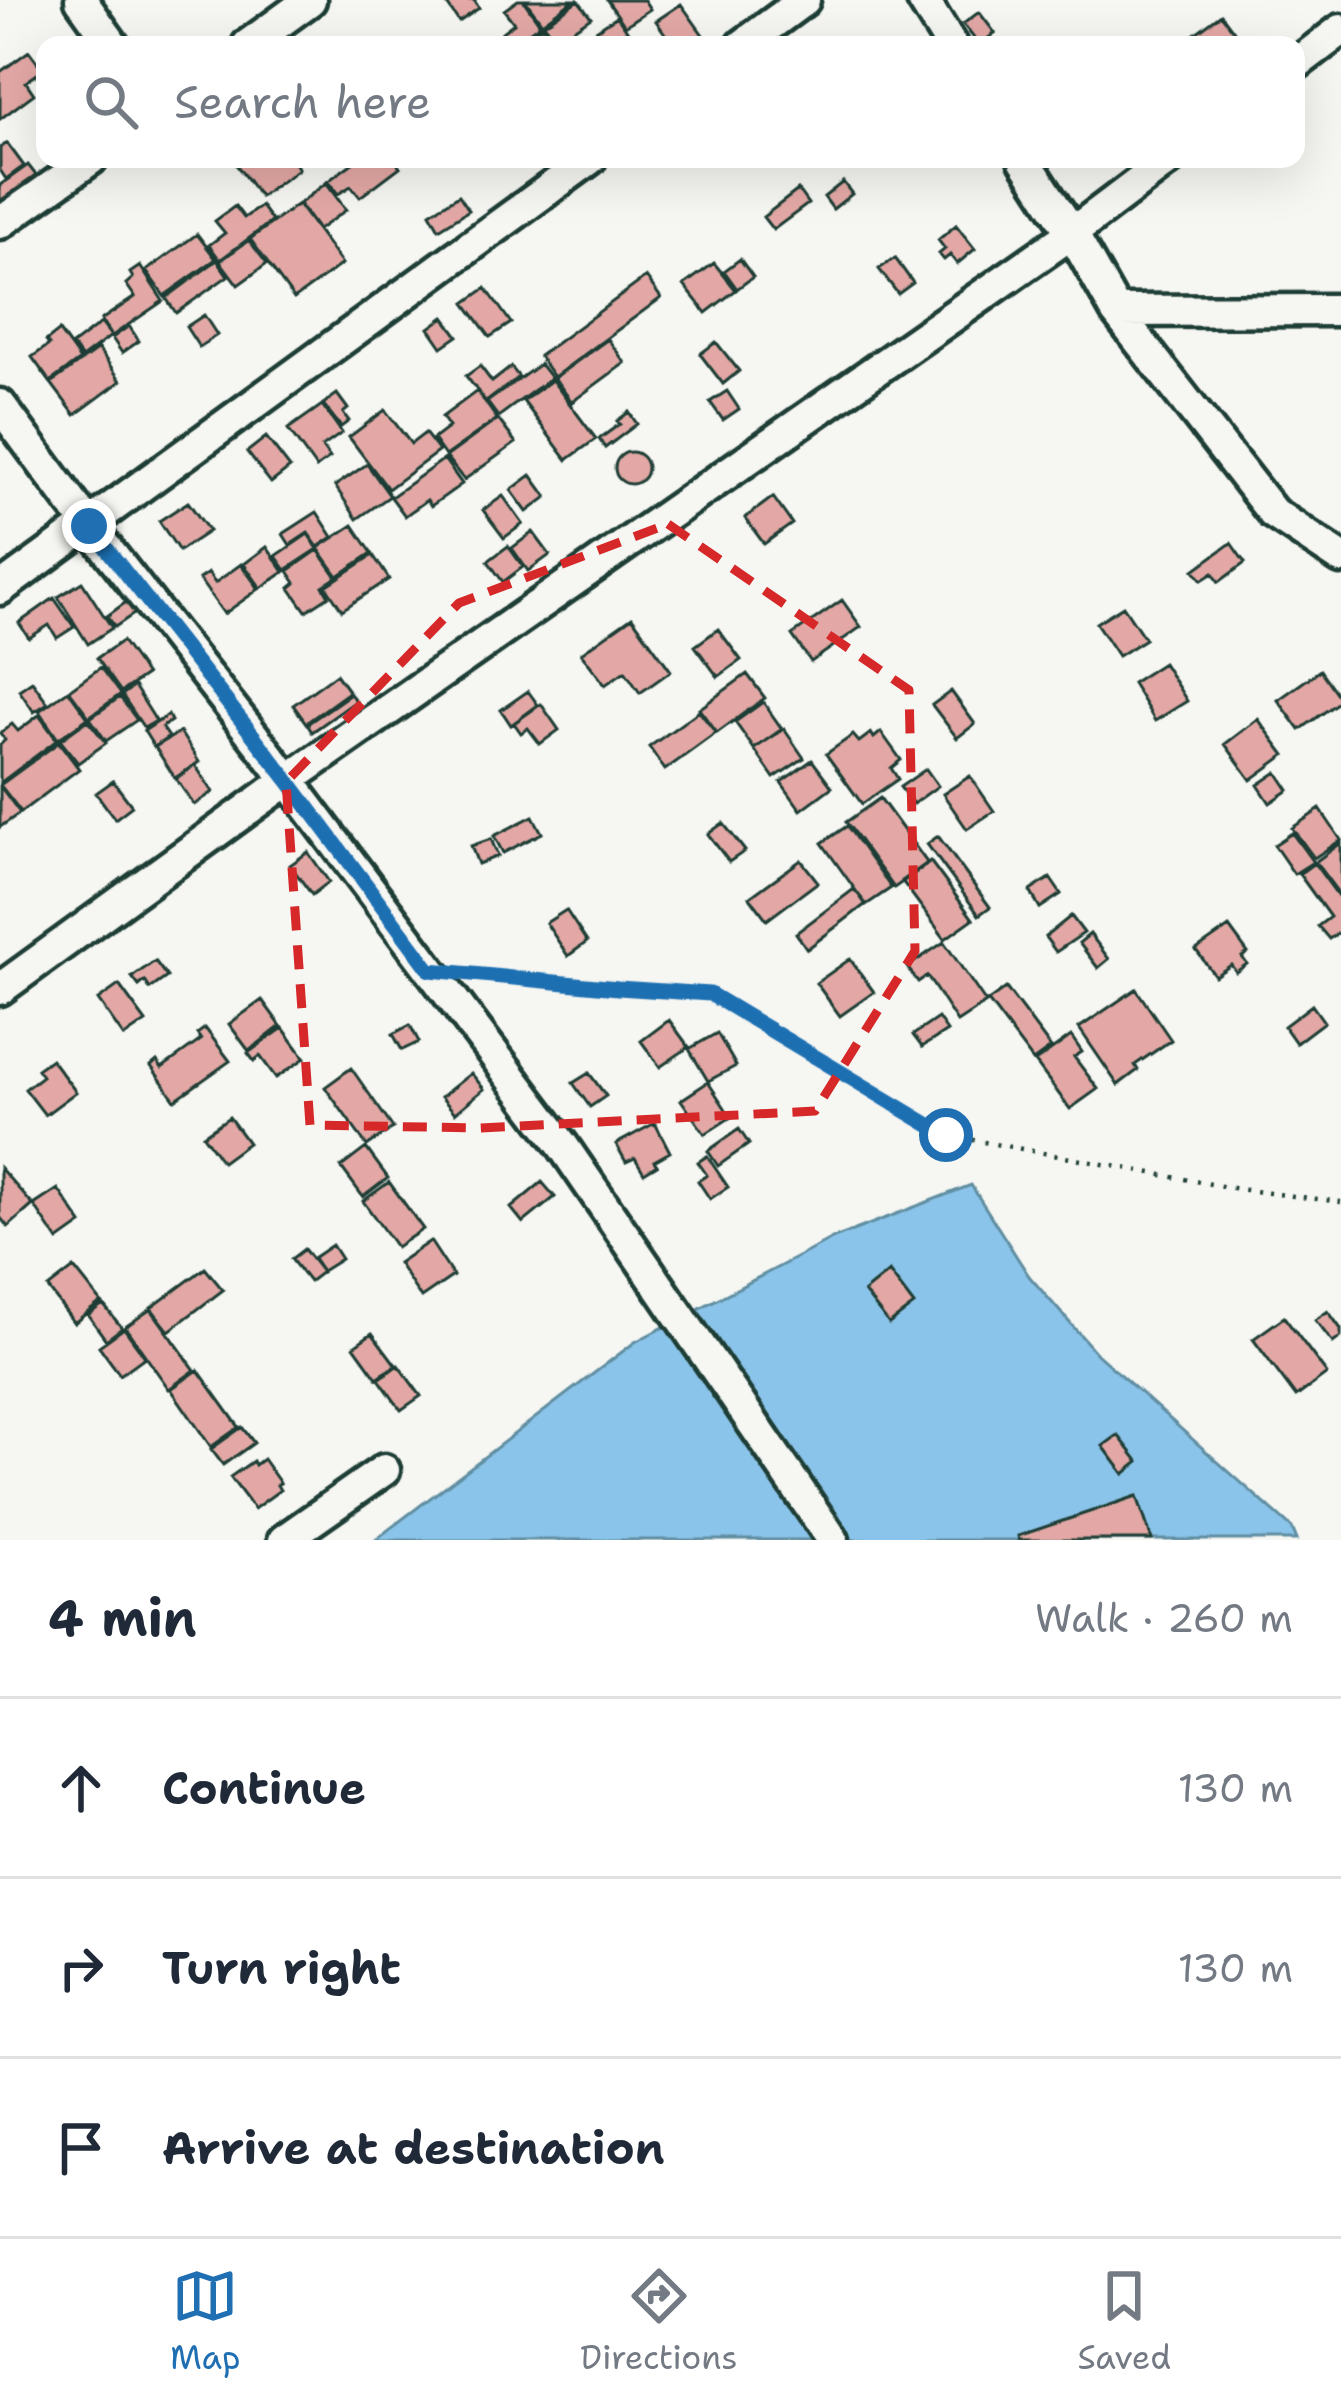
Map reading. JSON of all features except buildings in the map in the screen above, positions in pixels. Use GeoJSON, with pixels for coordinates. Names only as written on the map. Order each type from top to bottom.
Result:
{"type":"FeatureCollection","features":[{"type":"Feature","properties":{"kind":"street"},"geometry":{"type":"LineString","coordinates":[[80,0],[106,36]]}},
{"type":"Feature","properties":{"kind":"street"},"geometry":{"type":"LineString","coordinates":[[260,36],[310,0]]}},
{"type":"Feature","properties":{"kind":"street"},"geometry":{"type":"LineString","coordinates":[[755,36],[804,0]]}},
{"type":"Feature","properties":{"kind":"street"},"geometry":{"type":"LineString","coordinates":[[923,0],[945,36]]}},
{"type":"Feature","properties":{"kind":"street"},"geometry":{"type":"LineString","coordinates":[[1305,57],[1341,30]]}},
{"type":"Feature","properties":{"kind":"street"},"geometry":{"type":"LineString","coordinates":[[0,224],[78,168]]}},
{"type":"Feature","properties":{"kind":"street"},"geometry":{"type":"LineString","coordinates":[[0,590],[578,168]]}},
{"type":"Feature","properties":{"kind":"street"},"geometry":{"type":"LineString","coordinates":[[1030,168],[1116,311],[1273,513],[1341,558]]}},
{"type":"Feature","properties":{"kind":"street"},"geometry":{"type":"LineString","coordinates":[[0,989],[288,780],[1072,233],[1158,168]]}},
{"type":"Feature","properties":{"kind":"street"},"geometry":{"type":"LineString","coordinates":[[1116,311],[1341,310]]}},
{"type":"Feature","properties":{"kind":"street"},"geometry":{"type":"LineString","coordinates":[[0,405],[563,1147],[833,1540]]}},
{"type":"Feature","properties":{"kind":"street"},"geometry":{"type":"LineString","coordinates":[[284,1540],[384,1470]]}},
{"type":"Feature","properties":{"kind":"path"},"geometry":{"type":"LineString","coordinates":[[430,970],[710,994],[946,1135],[1238,1190],[1341,1202]]}},
{"type":"Feature","properties":{"kind":"highlighted area"},"geometry":{"type":"Polygon","coordinates":[[[668,524],[909,690],[915,951],[815,1111],[480,1128],[310,1125],[286,782],[459,603],[668,524]]]}},
{"type":"Feature","properties":{"kind":"water"},"geometry":{"type":"Polygon","coordinates":[[[971,1185],[1029,1276],[1097,1354],[1292,1528],[1297,1540],[375,1540],[635,1342],[834,1238],[971,1185]]]}},
{"type":"Feature","properties":{"kind":"route"},"geometry":{"type":"LineString","coordinates":[[89,526],[430,970],[710,994],[946,1135]]}}]}
